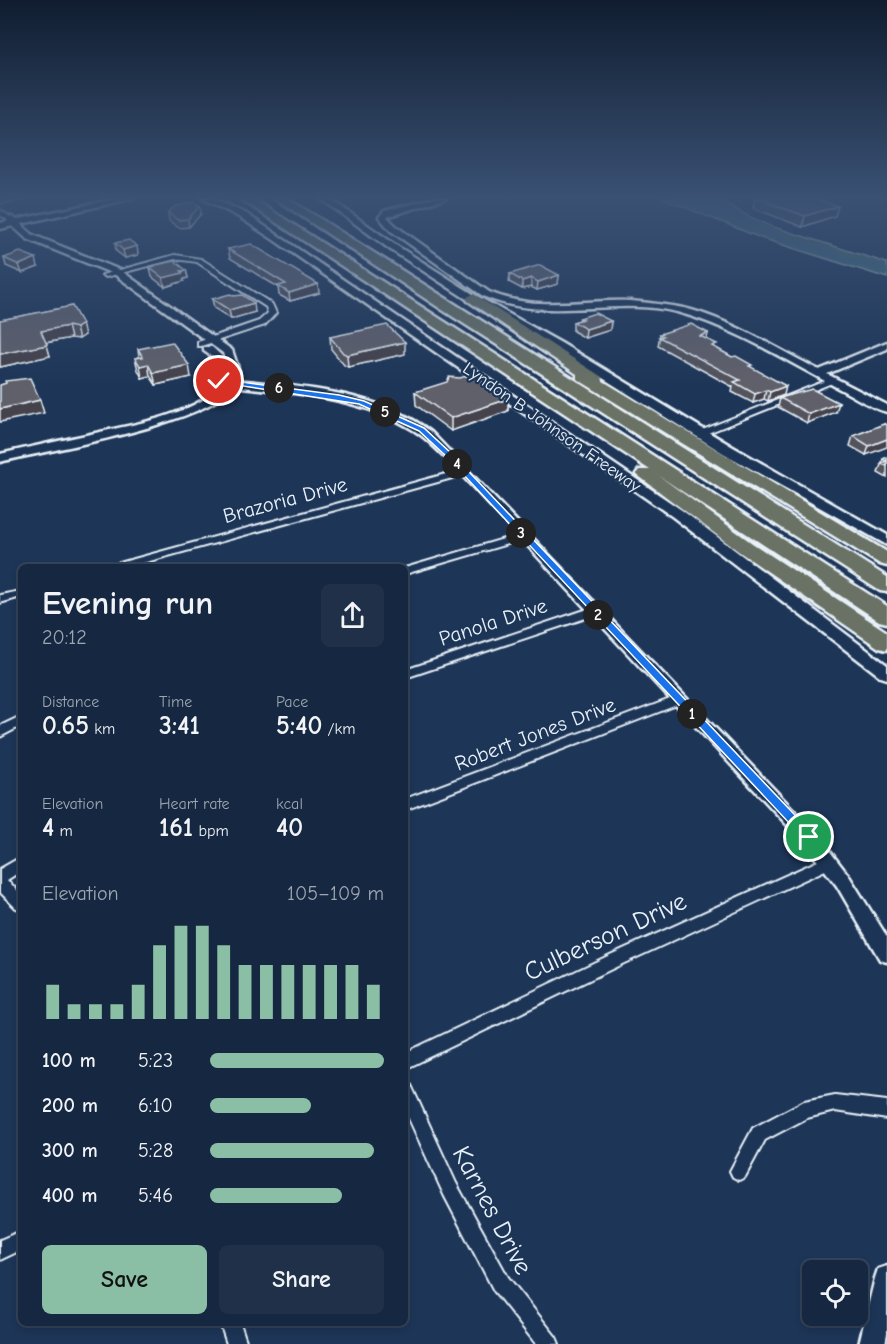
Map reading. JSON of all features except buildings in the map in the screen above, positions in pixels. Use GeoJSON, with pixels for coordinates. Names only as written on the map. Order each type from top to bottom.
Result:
{"type":"FeatureCollection","features":[{"type":"Feature","properties":{"kind":"highway","name":"Lyndon B Johnson Freeway"},"geometry":{"type":"LineString","coordinates":[[339,261],[887,616]]}},
{"type":"Feature","properties":{"kind":"highway","name":"Lyndon B Johnson Freeway"},"geometry":{"type":"LineString","coordinates":[[375,261],[887,586]]}},
{"type":"Feature","properties":{"kind":"highway"},"geometry":{"type":"LineString","coordinates":[[389,270],[423,283],[622,398],[887,560]]}},
{"type":"Feature","properties":{"kind":"highway"},"geometry":{"type":"LineString","coordinates":[[473,298],[622,398]]}},
{"type":"Feature","properties":{"kind":"highway"},"geometry":{"type":"LineString","coordinates":[[457,335],[473,351],[543,405],[887,643]]}},
{"type":"Feature","properties":{"kind":"highway"},"geometry":{"type":"LineString","coordinates":[[809,590],[836,616],[887,654]]}},
{"type":"Feature","properties":{"kind":"main road","name":"Lyndon B Johnson Freeway"},"geometry":{"type":"LineString","coordinates":[[310,261],[678,514],[887,673]]}},
{"type":"Feature","properties":{"kind":"main road"},"geometry":{"type":"LineString","coordinates":[[414,261],[700,433],[887,541]]}},
{"type":"Feature","properties":{"kind":"street"},"geometry":{"type":"LineString","coordinates":[[81,261],[112,273],[163,304],[206,342],[222,363],[224,370],[222,385]]}},
{"type":"Feature","properties":{"kind":"street"},"geometry":{"type":"LineString","coordinates":[[112,273],[158,261]]}},
{"type":"Feature","properties":{"kind":"street"},"geometry":{"type":"LineString","coordinates":[[200,261],[269,306],[272,313],[262,323],[206,342]]}},
{"type":"Feature","properties":{"kind":"street"},"geometry":{"type":"LineString","coordinates":[[440,261],[492,297],[522,305],[546,308],[617,304],[675,309],[722,325],[887,409]]}},
{"type":"Feature","properties":{"kind":"street"},"geometry":{"type":"LineString","coordinates":[[112,273],[152,307],[206,342]]}},
{"type":"Feature","properties":{"kind":"street"},"geometry":{"type":"LineString","coordinates":[[152,307],[163,304]]}},
{"type":"Feature","properties":{"kind":"street"},"geometry":{"type":"LineString","coordinates":[[819,374],[887,345]]}},
{"type":"Feature","properties":{"kind":"street"},"geometry":{"type":"LineString","coordinates":[[700,433],[833,381]]}},
{"type":"Feature","properties":{"kind":"street"},"geometry":{"type":"LineString","coordinates":[[0,458],[184,405],[222,385],[361,403],[422,429],[809,837],[869,921],[887,954]]}},
{"type":"Feature","properties":{"kind":"street"},"geometry":{"type":"LineString","coordinates":[[0,450],[76,436]]}},
{"type":"Feature","properties":{"kind":"street","name":"Brazoria Drive"},"geometry":{"type":"LineString","coordinates":[[127,564],[464,472]]}},
{"type":"Feature","properties":{"kind":"street"},"geometry":{"type":"LineString","coordinates":[[408,570],[524,536]]}},
{"type":"Feature","properties":{"kind":"street"},"geometry":{"type":"LineString","coordinates":[[0,599],[18,595]]}},
{"type":"Feature","properties":{"kind":"street","name":"Panola Drive"},"geometry":{"type":"LineString","coordinates":[[408,673],[594,611]]}},
{"type":"Feature","properties":{"kind":"street","name":"Robert Jones Drive"},"geometry":{"type":"LineString","coordinates":[[408,804],[678,700]]}},
{"type":"Feature","properties":{"kind":"street"},"geometry":{"type":"LineString","coordinates":[[0,732],[18,722]]}},
{"type":"Feature","properties":{"kind":"street","name":"Culberson Drive"},"geometry":{"type":"LineString","coordinates":[[408,1060],[615,960],[829,862]]}},
{"type":"Feature","properties":{"kind":"street"},"geometry":{"type":"LineString","coordinates":[[0,877],[18,865]]}},
{"type":"Feature","properties":{"kind":"street"},"geometry":{"type":"LineString","coordinates":[[0,883],[18,901]]}},
{"type":"Feature","properties":{"kind":"street","name":"Karnes Drive"},"geometry":{"type":"LineString","coordinates":[[408,1098],[450,1189],[501,1284],[549,1344]]}},
{"type":"Feature","properties":{"kind":"street"},"geometry":{"type":"LineString","coordinates":[[739,1171],[759,1134],[804,1110],[835,1103],[887,1110]]}},
{"type":"Feature","properties":{"kind":"street"},"geometry":{"type":"LineString","coordinates":[[0,1250],[18,1241]]}},
{"type":"Feature","properties":{"kind":"street"},"geometry":{"type":"LineString","coordinates":[[872,1344],[887,1278]]}},
{"type":"Feature","properties":{"kind":"street"},"geometry":{"type":"LineString","coordinates":[[231,1326],[237,1344]]}},
{"type":"Feature","properties":{"kind":"green space"},"geometry":{"type":"Polygon","coordinates":[[[833,261],[880,261],[887,263],[887,278],[833,261]]]}},
{"type":"Feature","properties":{"kind":"waterway"},"geometry":{"type":"LineString","coordinates":[[851,261],[887,272]]}},
{"type":"Feature","properties":{"kind":"route"},"geometry":{"type":"LineString","coordinates":[[219,381],[316,393],[361,403],[422,429],[809,837]]}}]}
